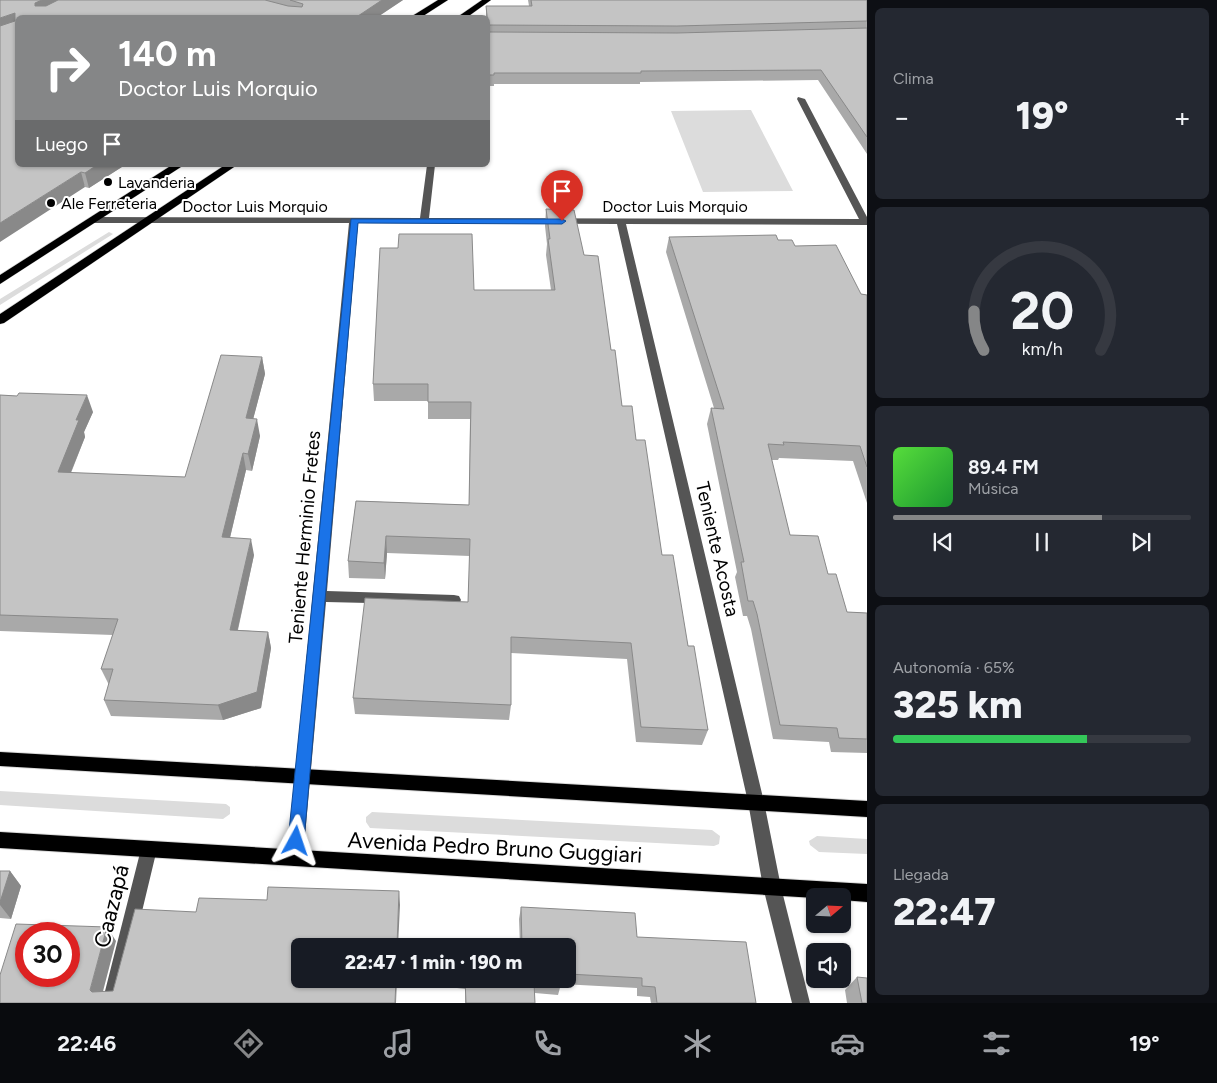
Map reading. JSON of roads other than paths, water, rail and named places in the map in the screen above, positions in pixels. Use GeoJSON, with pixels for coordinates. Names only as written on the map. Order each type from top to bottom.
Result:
{"type":"FeatureCollection","features":[{"type":"Feature","properties":{"kind":"highway"},"geometry":{"type":"LineString","coordinates":[[418,15],[444,0]]}},
{"type":"Feature","properties":{"kind":"highway"},"geometry":{"type":"LineString","coordinates":[[464,15],[487,0]]}},
{"type":"Feature","properties":{"kind":"highway"},"geometry":{"type":"LineString","coordinates":[[0,280],[176,167]]}},
{"type":"Feature","properties":{"kind":"highway"},"geometry":{"type":"LineString","coordinates":[[0,320],[146,220],[229,167]]}},
{"type":"Feature","properties":{"kind":"main road"},"geometry":{"type":"LineString","coordinates":[[0,759],[867,809]]}},
{"type":"Feature","properties":{"kind":"main road","name":"Avenida Pedro Bruno Guggiari"},"geometry":{"type":"LineString","coordinates":[[0,840],[867,893]]}},
{"type":"Feature","properties":{"kind":"street"},"geometry":{"type":"LineString","coordinates":[[801,99],[866,222]]}},
{"type":"Feature","properties":{"kind":"street"},"geometry":{"type":"LineString","coordinates":[[424,220],[431,167]]}},
{"type":"Feature","properties":{"kind":"street","name":"Doctor Luis Morquio"},"geometry":{"type":"LineString","coordinates":[[93,220],[866,222]]}},
{"type":"Feature","properties":{"kind":"street","name":"Teniente Herminio Fretes"},"geometry":{"type":"LineString","coordinates":[[295,858],[354,221]]}},
{"type":"Feature","properties":{"kind":"street","name":"Teniente Acosta"},"geometry":{"type":"LineString","coordinates":[[621,221],[756,802],[772,887],[801,1003]]}},
{"type":"Feature","properties":{"kind":"street"},"geometry":{"type":"LineString","coordinates":[[318,596],[454,600]]}},
{"type":"Feature","properties":{"kind":"street","name":"Caazapá"},"geometry":{"type":"LineString","coordinates":[[111,1003],[148,849]]}},
{"type":"Feature","properties":{"kind":"place","name":"Lavanderia"},"geometry":{"type":"Point","coordinates":[108,182]}},
{"type":"Feature","properties":{"kind":"place","name":"Ale Ferreteria"},"geometry":{"type":"Point","coordinates":[51,203]}}]}
